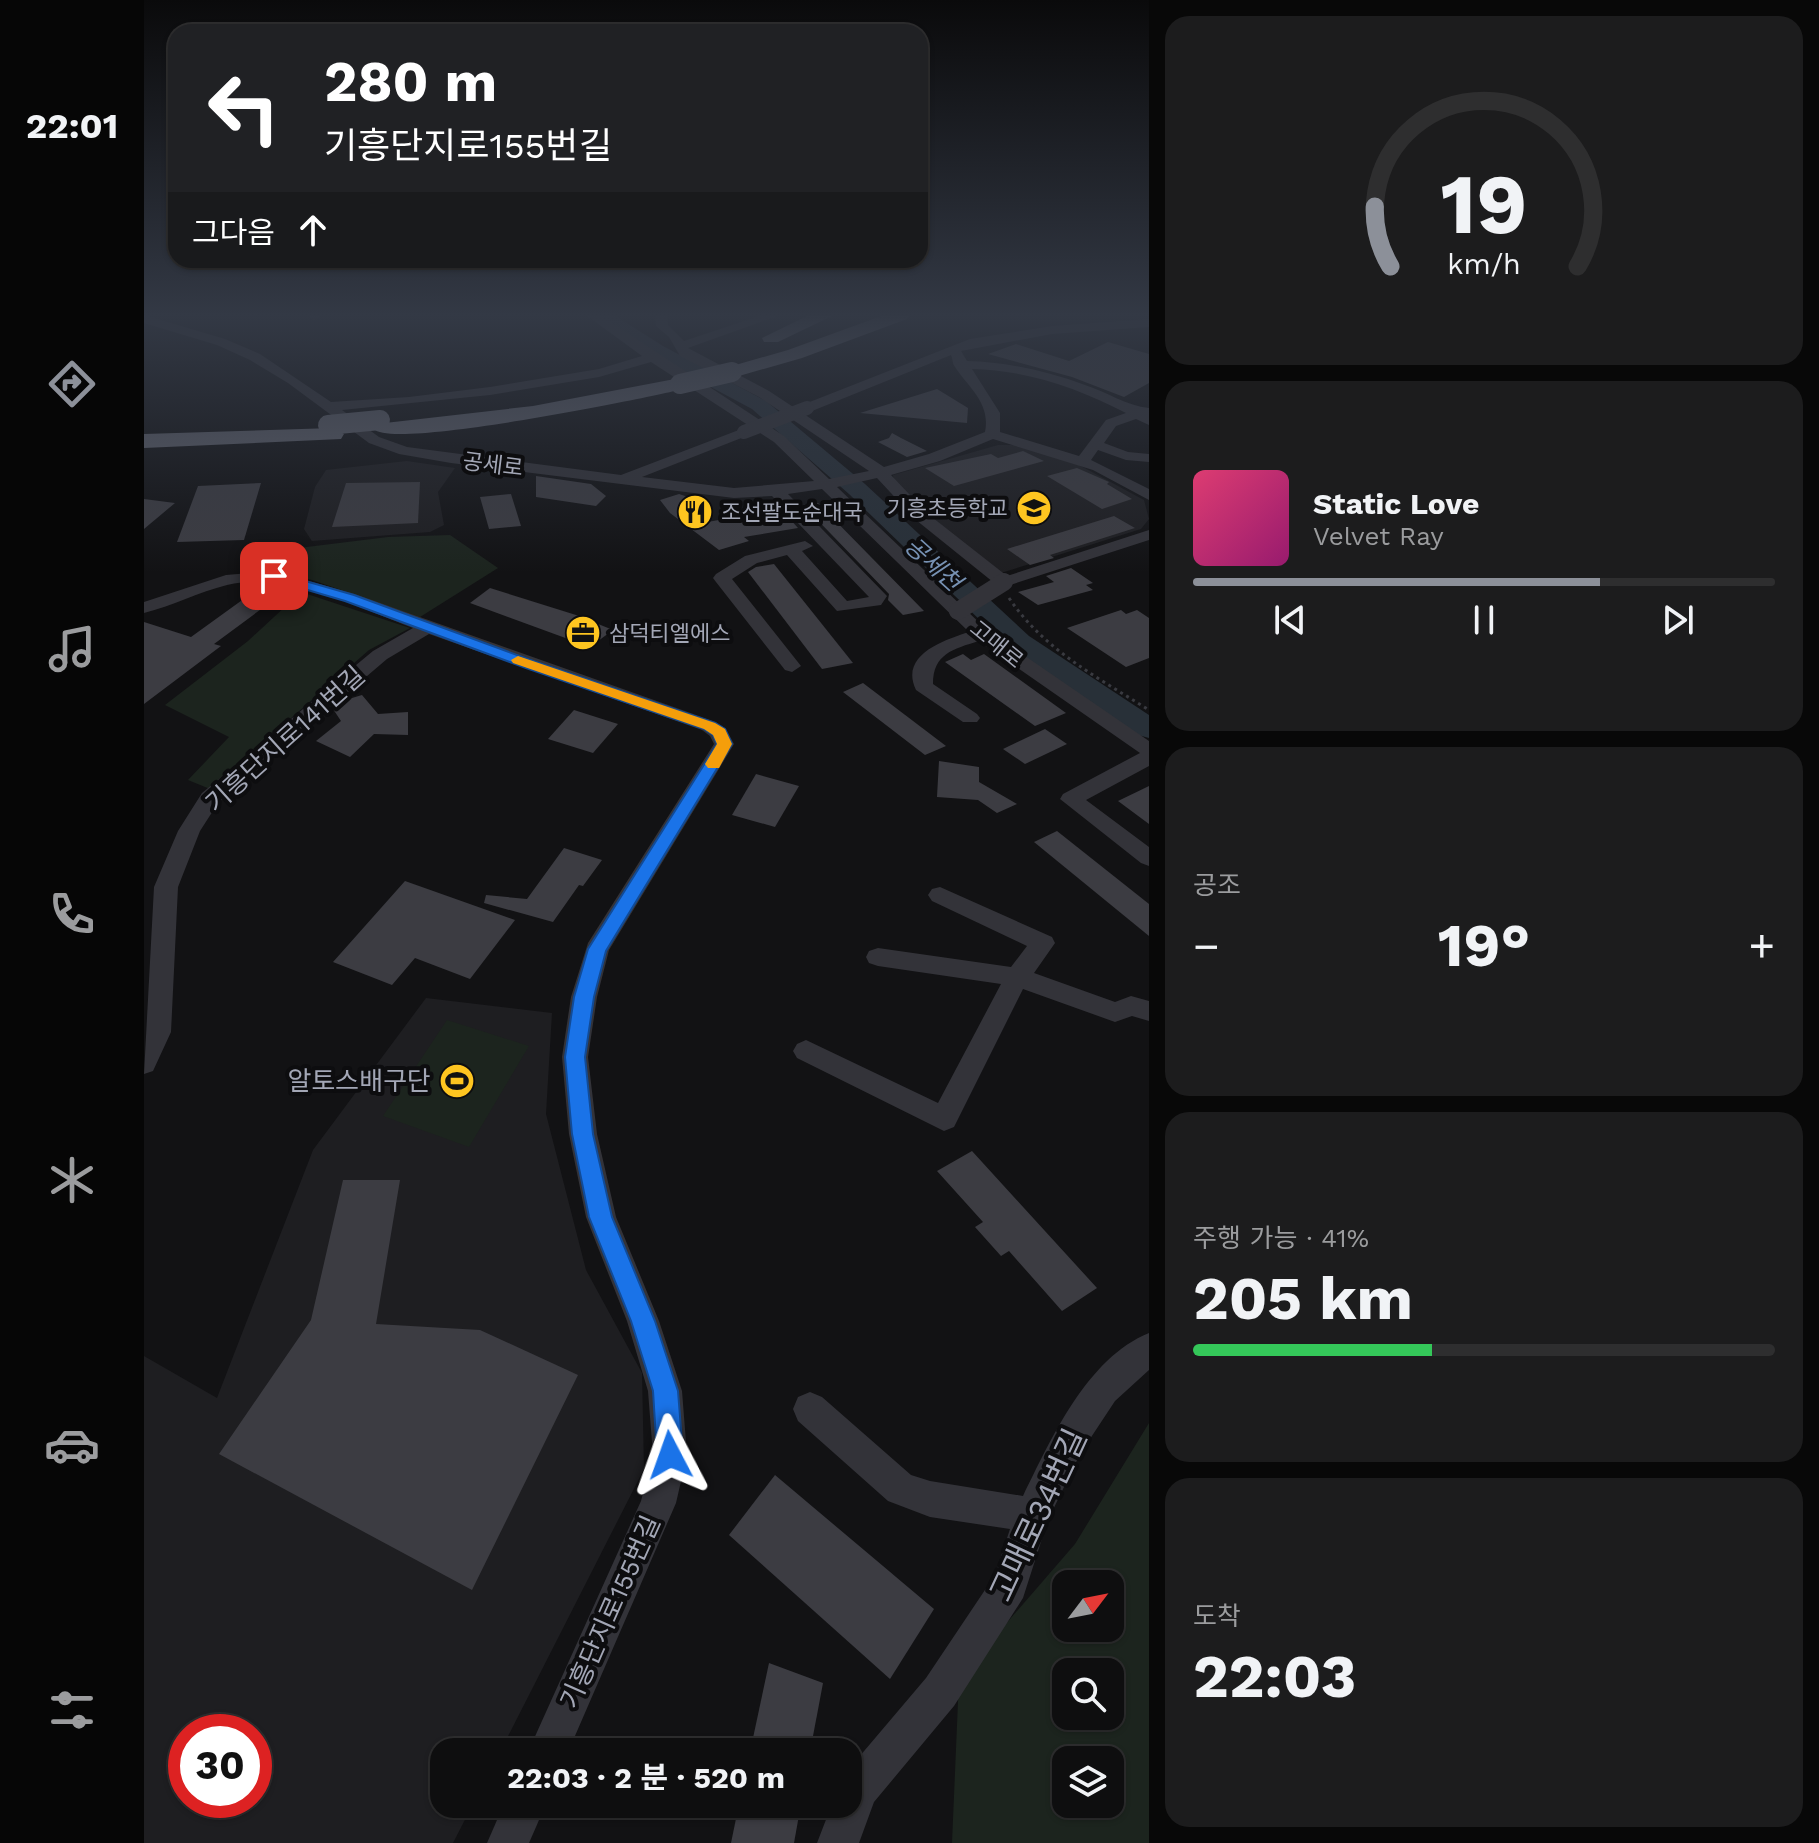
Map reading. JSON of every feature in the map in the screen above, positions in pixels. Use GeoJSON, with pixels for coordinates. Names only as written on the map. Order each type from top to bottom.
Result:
{"type":"FeatureCollection","features":[{"type":"Feature","properties":{"kind":"highway"},"geometry":{"type":"LineString","coordinates":[[144,430],[329,422],[471,423],[601,401]]}},
{"type":"Feature","properties":{"kind":"highway"},"geometry":{"type":"LineString","coordinates":[[144,441],[329,422]]}},
{"type":"Feature","properties":{"kind":"street","name":"공세로"},"geometry":{"type":"LineString","coordinates":[[311,401],[329,422],[404,451],[451,459],[734,493],[778,493],[872,472]]}},
{"type":"Feature","properties":{"kind":"street"},"geometry":{"type":"LineString","coordinates":[[329,422],[439,401]]}},
{"type":"Feature","properties":{"kind":"street","name":"고매로"},"geometry":{"type":"LineString","coordinates":[[715,401],[779,439],[981,634],[1149,750]]}},
{"type":"Feature","properties":{"kind":"street"},"geometry":{"type":"LineString","coordinates":[[774,401],[872,472],[922,517],[1004,582]]}},
{"type":"Feature","properties":{"kind":"street"},"geometry":{"type":"LineString","coordinates":[[622,480],[824,401]]}},
{"type":"Feature","properties":{"kind":"street"},"geometry":{"type":"LineString","coordinates":[[984,401],[996,419],[992,434]]}},
{"type":"Feature","properties":{"kind":"street"},"geometry":{"type":"LineString","coordinates":[[1113,401],[1145,415]]}},
{"type":"Feature","properties":{"kind":"street"},"geometry":{"type":"LineString","coordinates":[[1082,462],[1111,423],[1145,415]]}},
{"type":"Feature","properties":{"kind":"street"},"geometry":{"type":"LineString","coordinates":[[872,472],[961,450],[992,434],[1082,462],[1149,495]]}},
{"type":"Feature","properties":{"kind":"street"},"geometry":{"type":"LineString","coordinates":[[1097,445],[1126,456],[1149,458]]}},
{"type":"Feature","properties":{"kind":"street"},"geometry":{"type":"LineString","coordinates":[[778,493],[878,596],[875,601],[843,607],[791,549]]}},
{"type":"Feature","properties":{"kind":"street"},"geometry":{"type":"LineString","coordinates":[[958,611],[1004,582],[1149,535]]}},
{"type":"Feature","properties":{"kind":"street"},"geometry":{"type":"LineString","coordinates":[[792,666],[722,578],[739,563],[828,542]]}},
{"type":"Feature","properties":{"kind":"street"},"geometry":{"type":"LineString","coordinates":[[144,608],[226,580],[274,576],[349,598],[427,627]]}},
{"type":"Feature","properties":{"kind":"street","name":"기흥단지로141번길"},"geometry":{"type":"LineString","coordinates":[[144,1063],[158,1032],[166,887],[189,831],[210,798],[380,655],[427,627]]}},
{"type":"Feature","properties":{"kind":"street","name":"기흥단지로155번길"},"geometry":{"type":"LineString","coordinates":[[427,627],[709,726],[719,733],[724,744],[624,910],[597,949],[584,997],[575,1057],[583,1134],[601,1217],[643,1321],[665,1391],[670,1455],[658,1503],[554,1738]]}},
{"type":"Feature","properties":{"kind":"street"},"geometry":{"type":"LineString","coordinates":[[970,718],[923,686],[922,669],[940,648],[981,634]]}},
{"type":"Feature","properties":{"kind":"street"},"geometry":{"type":"LineString","coordinates":[[1149,757],[1071,799],[1149,858]]}},
{"type":"Feature","properties":{"kind":"street"},"geometry":{"type":"LineString","coordinates":[[806,1051],[944,1119],[1017,977],[1043,943],[940,895]]}},
{"type":"Feature","properties":{"kind":"street"},"geometry":{"type":"LineString","coordinates":[[878,957],[1017,977],[1115,1012],[1131,1006],[1149,1011]]}},
{"type":"Feature","properties":{"kind":"street","name":"고매로34번길"},"geometry":{"type":"LineString","coordinates":[[838,1843],[859,1789],[940,1692],[1010,1585],[1032,1515],[1068,1442],[1103,1389],[1149,1349]]}},
{"type":"Feature","properties":{"kind":"street"},"geometry":{"type":"LineString","coordinates":[[810,1409],[900,1489],[930,1499],[1032,1515]]}},
{"type":"Feature","properties":{"kind":"street"},"geometry":{"type":"LineString","coordinates":[[508,1843],[519,1818]]}},
{"type":"Feature","properties":{"kind":"shaded area","name":"기흥초등학교"},"geometry":{"type":"Polygon","coordinates":[[[998,445],[1015,445],[1079,465],[1144,500],[1149,519],[1141,529],[1001,573],[894,483],[893,475],[998,445]]]}},
{"type":"Feature","properties":{"kind":"shaded area"},"geometry":{"type":"Polygon","coordinates":[[[407,461],[455,468],[438,492],[444,525],[430,532],[312,541],[304,529],[315,487],[326,470],[407,461]]]}},
{"type":"Feature","properties":{"kind":"shaded area"},"geometry":{"type":"Polygon","coordinates":[[[450,535],[498,568],[420,617],[312,580],[268,570],[266,552],[388,537],[450,535]]]}},
{"type":"Feature","properties":{"kind":"shaded area"},"geometry":{"type":"Polygon","coordinates":[[[301,592],[410,628],[369,650],[210,789],[188,780],[229,737],[165,705],[248,641],[301,592]]]}},
{"type":"Feature","properties":{"kind":"shaded area"},"geometry":{"type":"Polygon","coordinates":[[[426,998],[552,1013],[546,1114],[586,1270],[642,1373],[644,1469],[507,1738],[430,1738],[430,1818],[466,1818],[453,1843],[144,1843],[144,1356],[217,1398],[313,1150],[426,998]]]}},
{"type":"Feature","properties":{"kind":"shaded area","name":"알토스배구단"},"geometry":{"type":"Polygon","coordinates":[[[447,1020],[529,1046],[469,1147],[383,1116],[447,1020]]]}},
{"type":"Feature","properties":{"kind":"shaded area"},"geometry":{"type":"Polygon","coordinates":[[[1149,1423],[1149,1843],[952,1843],[959,1678],[1052,1571],[1052,1642],[1124,1642],[1124,1570],[1052,1570],[1075,1544],[1149,1423]]]}},
{"type":"Feature","properties":{"kind":"building"},"geometry":{"type":"Polygon","coordinates":[[[898,401],[957,401],[968,408],[967,423],[860,413],[898,401]]]}},
{"type":"Feature","properties":{"kind":"building"},"geometry":{"type":"Polygon","coordinates":[[[892,433],[927,451],[907,457],[878,442],[889,438],[892,433]]]}},
{"type":"Feature","properties":{"kind":"building"},"geometry":{"type":"Polygon","coordinates":[[[1023,451],[1044,461],[954,486],[925,468],[991,454],[998,458],[1023,451]]]}},
{"type":"Feature","properties":{"kind":"building"},"geometry":{"type":"Polygon","coordinates":[[[1077,468],[1109,482],[1107,484],[1132,499],[1102,509],[1047,476],[1077,468]]]}},
{"type":"Feature","properties":{"kind":"building"},"geometry":{"type":"Polygon","coordinates":[[[536,476],[591,484],[606,496],[596,506],[536,497],[536,476]]]}},
{"type":"Feature","properties":{"kind":"building"},"geometry":{"type":"Polygon","coordinates":[[[420,482],[418,523],[332,527],[346,483],[420,482]]]}},
{"type":"Feature","properties":{"kind":"building"},"geometry":{"type":"Polygon","coordinates":[[[261,483],[244,540],[177,542],[198,486],[261,483]]]}},
{"type":"Feature","properties":{"kind":"building"},"geometry":{"type":"Polygon","coordinates":[[[511,494],[521,526],[489,529],[480,497],[511,494]]]}},
{"type":"Feature","properties":{"kind":"building"},"geometry":{"type":"Polygon","coordinates":[[[679,494],[691,498],[696,524],[781,509],[798,528],[744,537],[749,541],[719,550],[670,513],[660,500],[679,494]]]}},
{"type":"Feature","properties":{"kind":"building"},"geometry":{"type":"Polygon","coordinates":[[[144,499],[175,503],[144,529],[144,499]]]}},
{"type":"Feature","properties":{"kind":"building"},"geometry":{"type":"Polygon","coordinates":[[[818,503],[924,611],[903,615],[888,600],[889,594],[803,505],[818,503]]]}},
{"type":"Feature","properties":{"kind":"building"},"geometry":{"type":"Polygon","coordinates":[[[1114,516],[1135,528],[1050,555],[1054,558],[1030,565],[1007,549],[1114,516]]]}},
{"type":"Feature","properties":{"kind":"building"},"geometry":{"type":"Polygon","coordinates":[[[774,564],[853,663],[822,669],[748,572],[756,567],[774,564]]]}},
{"type":"Feature","properties":{"kind":"building"},"geometry":{"type":"Polygon","coordinates":[[[1071,568],[1093,583],[1086,585],[1093,590],[1038,605],[1018,592],[1054,582],[1046,576],[1071,568]]]}},
{"type":"Feature","properties":{"kind":"building"},"geometry":{"type":"Polygon","coordinates":[[[490,588],[613,630],[590,647],[470,603],[490,588]]]}},
{"type":"Feature","properties":{"kind":"building"},"geometry":{"type":"Polygon","coordinates":[[[245,598],[268,604],[214,644],[221,646],[144,704],[144,622],[191,637],[245,598]]]}},
{"type":"Feature","properties":{"kind":"building"},"geometry":{"type":"Polygon","coordinates":[[[1121,610],[1126,614],[1137,610],[1149,618],[1149,658],[1126,667],[1067,628],[1121,610]]]}},
{"type":"Feature","properties":{"kind":"building"},"geometry":{"type":"Polygon","coordinates":[[[963,654],[971,660],[984,654],[1066,713],[1035,726],[945,662],[963,654]]]}},
{"type":"Feature","properties":{"kind":"building"},"geometry":{"type":"Polygon","coordinates":[[[863,683],[946,746],[925,755],[843,692],[863,683]]]}},
{"type":"Feature","properties":{"kind":"building"},"geometry":{"type":"Polygon","coordinates":[[[362,695],[378,714],[408,712],[408,735],[374,734],[350,757],[316,741],[341,721],[333,709],[342,701],[362,695]]]}},
{"type":"Feature","properties":{"kind":"building"},"geometry":{"type":"Polygon","coordinates":[[[574,710],[618,724],[593,753],[548,739],[574,710]]]}},
{"type":"Feature","properties":{"kind":"building"},"geometry":{"type":"Polygon","coordinates":[[[1045,729],[1067,744],[1025,764],[1003,749],[1045,729]]]}},
{"type":"Feature","properties":{"kind":"building"},"geometry":{"type":"Polygon","coordinates":[[[939,761],[979,767],[979,782],[1017,804],[997,813],[978,800],[937,797],[939,761]]]}},
{"type":"Feature","properties":{"kind":"building"},"geometry":{"type":"Polygon","coordinates":[[[756,774],[799,786],[775,827],[732,815],[756,774]]]}},
{"type":"Feature","properties":{"kind":"building"},"geometry":{"type":"Polygon","coordinates":[[[1149,786],[1149,824],[1118,801],[1149,786]]]}},
{"type":"Feature","properties":{"kind":"building"},"geometry":{"type":"Polygon","coordinates":[[[1057,831],[1149,904],[1149,936],[1034,842],[1057,831]]]}},
{"type":"Feature","properties":{"kind":"building"},"geometry":{"type":"Polygon","coordinates":[[[564,848],[602,860],[583,886],[579,885],[553,922],[484,903],[486,895],[527,899],[564,848]]]}},
{"type":"Feature","properties":{"kind":"building"},"geometry":{"type":"Polygon","coordinates":[[[405,881],[515,920],[470,979],[415,958],[392,985],[333,962],[405,881]]]}},
{"type":"Feature","properties":{"kind":"building"},"geometry":{"type":"Polygon","coordinates":[[[972,1151],[1097,1288],[1062,1311],[1009,1251],[1001,1256],[975,1227],[983,1222],[937,1171],[972,1151]]]}},
{"type":"Feature","properties":{"kind":"building"},"geometry":{"type":"Polygon","coordinates":[[[343,1180],[400,1180],[376,1324],[480,1330],[578,1375],[472,1590],[219,1454],[311,1320],[343,1180]]]}},
{"type":"Feature","properties":{"kind":"building"},"geometry":{"type":"Polygon","coordinates":[[[775,1475],[934,1609],[890,1679],[729,1535],[775,1475]]]}},
{"type":"Feature","properties":{"kind":"building"},"geometry":{"type":"Polygon","coordinates":[[[769,1663],[823,1683],[813,1738],[753,1738],[769,1663]]]}},
{"type":"Feature","properties":{"kind":"building"},"geometry":{"type":"Polygon","coordinates":[[[736,1818],[798,1818],[794,1843],[731,1843],[736,1818]]]}},
{"type":"Feature","properties":{"kind":"waterway","name":"공세천"},"geometry":{"type":"LineString","coordinates":[[752,401],[857,489],[1019,642],[1149,729]]}},
{"type":"Feature","properties":{"kind":"slow traffic"},"geometry":{"type":"LineString","coordinates":[[518,660],[709,726],[719,733],[724,744],[713,764]]}},
{"type":"Feature","properties":{"kind":"place","name":"기흥초등학교"},"geometry":{"type":"Point","coordinates":[1034,508]}},
{"type":"Feature","properties":{"kind":"place","name":"조선팔도순대국"},"geometry":{"type":"Point","coordinates":[695,512]}},
{"type":"Feature","properties":{"kind":"place","name":"삼덕티엘에스"},"geometry":{"type":"Point","coordinates":[583,633]}},
{"type":"Feature","properties":{"kind":"place","name":"알토스배구단"},"geometry":{"type":"Point","coordinates":[457,1081]}},
{"type":"Feature","properties":{"kind":"route"},"geometry":{"type":"LineString","coordinates":[[274,576],[349,598],[709,726],[719,733],[724,744],[624,910],[597,949],[584,997],[575,1057],[583,1134],[601,1217],[643,1321],[665,1391],[670,1455]]}}]}
